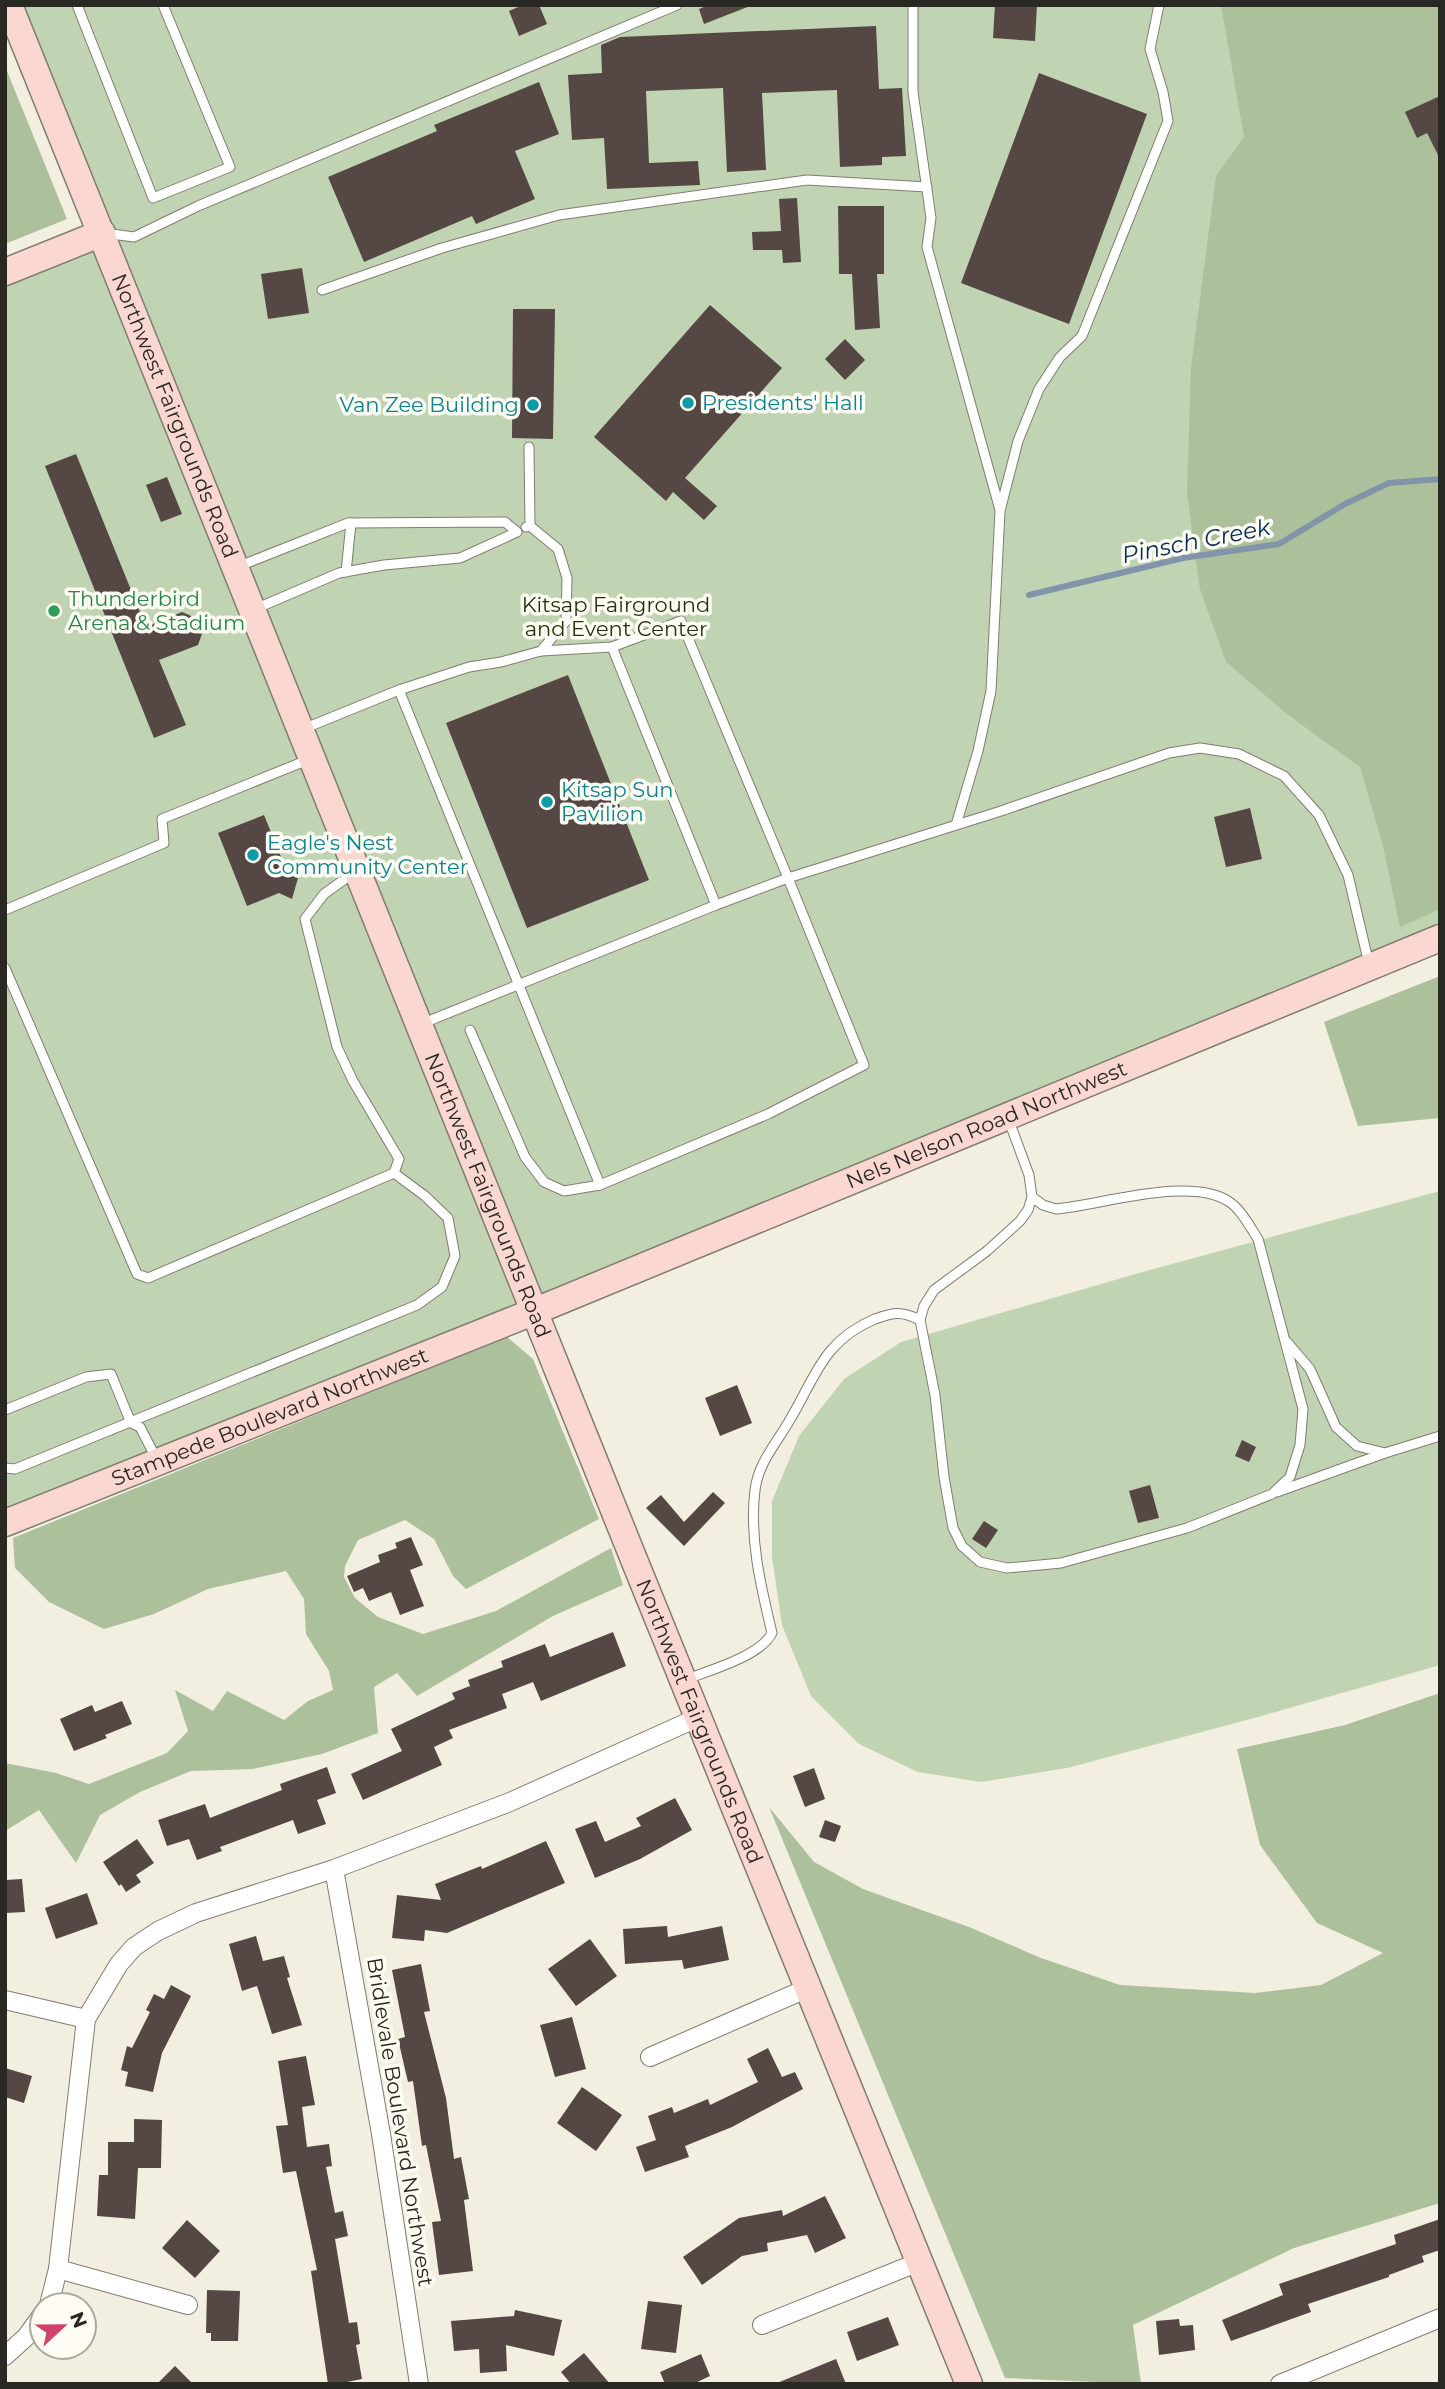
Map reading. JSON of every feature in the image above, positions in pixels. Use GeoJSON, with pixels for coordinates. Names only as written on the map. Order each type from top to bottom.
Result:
{"type":"FeatureCollection","features":[{"type":"Feature","properties":{"kind":"main road","name":"Northwest Fairgrounds Road"},"geometry":{"type":"LineString","coordinates":[[9,5],[254,609],[533,1312],[969,2384]]}},
{"type":"Feature","properties":{"kind":"main road"},"geometry":{"type":"LineString","coordinates":[[5,272],[102,233]]}},
{"type":"Feature","properties":{"kind":"main road","name":"Nels Nelson Road Northwest"},"geometry":{"type":"LineString","coordinates":[[533,1312],[1440,938]]}},
{"type":"Feature","properties":{"kind":"main road","name":"Stampede Boulevard Northwest"},"geometry":{"type":"LineString","coordinates":[[5,1523],[533,1312]]}},
{"type":"Feature","properties":{"kind":"street"},"geometry":{"type":"LineString","coordinates":[[52,2291],[58,2269],[86,2019],[119,1964],[135,1947],[158,1931],[196,1913],[334,1868],[510,1802],[698,1718]]}},
{"type":"Feature","properties":{"kind":"street","name":"Bridlevale Boulevard Northwest"},"geometry":{"type":"LineString","coordinates":[[334,1868],[381,2134],[419,2384]]}},
{"type":"Feature","properties":{"kind":"street"},"geometry":{"type":"LineString","coordinates":[[650,2057],[808,1987]]}},
{"type":"Feature","properties":{"kind":"street"},"geometry":{"type":"LineString","coordinates":[[5,2000],[86,2019]]}},
{"type":"Feature","properties":{"kind":"street"},"geometry":{"type":"LineString","coordinates":[[762,2325],[919,2262]]}},
{"type":"Feature","properties":{"kind":"street"},"geometry":{"type":"LineString","coordinates":[[58,2269],[188,2305]]}},
{"type":"Feature","properties":{"kind":"street"},"geometry":{"type":"LineString","coordinates":[[1280,2384],[1440,2318]]}},
{"type":"Feature","properties":{"kind":"street"},"geometry":{"type":"LineString","coordinates":[[5,2356],[28,2334]]}},
{"type":"Feature","properties":{"kind":"lane"},"geometry":{"type":"LineString","coordinates":[[76,5],[153,198],[230,167],[163,5]]}},
{"type":"Feature","properties":{"kind":"lane"},"geometry":{"type":"LineString","coordinates":[[102,233],[134,237],[198,205],[677,5]]}},
{"type":"Feature","properties":{"kind":"lane"},"geometry":{"type":"LineString","coordinates":[[914,5],[913,92],[932,218],[927,247],[1000,511]]}},
{"type":"Feature","properties":{"kind":"lane"},"geometry":{"type":"LineString","coordinates":[[956,825],[978,751],[991,691],[1000,511],[1018,441],[1039,389],[1060,357],[1082,336],[1168,121],[1163,92],[1150,49],[1159,5]]}},
{"type":"Feature","properties":{"kind":"lane"},"geometry":{"type":"LineString","coordinates":[[322,290],[442,248],[559,215],[807,180],[927,187]]}},
{"type":"Feature","properties":{"kind":"lane"},"geometry":{"type":"LineString","coordinates":[[528,447],[530,526],[558,549],[568,578],[566,621],[541,650]]}},
{"type":"Feature","properties":{"kind":"lane"},"geometry":{"type":"LineString","coordinates":[[237,568],[351,523],[505,522],[517,532]]}},
{"type":"Feature","properties":{"kind":"lane"},"geometry":{"type":"LineString","coordinates":[[346,572],[351,523]]}},
{"type":"Feature","properties":{"kind":"lane"},"geometry":{"type":"LineString","coordinates":[[254,609],[346,572],[384,565],[460,558],[530,526]]}},
{"type":"Feature","properties":{"kind":"lane"},"geometry":{"type":"LineString","coordinates":[[302,730],[399,690],[468,667],[501,662],[541,650],[612,647],[681,621],[864,1066],[768,1114],[600,1185],[564,1192],[544,1182],[525,1157],[470,1030]]}},
{"type":"Feature","properties":{"kind":"lane"},"geometry":{"type":"LineString","coordinates":[[612,647],[716,905]]}},
{"type":"Feature","properties":{"kind":"lane"},"geometry":{"type":"LineString","coordinates":[[399,690],[600,1185]]}},
{"type":"Feature","properties":{"kind":"lane"},"geometry":{"type":"LineString","coordinates":[[419,1025],[788,878],[1169,753],[1200,747],[1239,754],[1284,776],[1319,815],[1348,875],[1369,967]]}},
{"type":"Feature","properties":{"kind":"lane"},"geometry":{"type":"LineString","coordinates":[[5,910],[164,843],[162,819],[313,758]]}},
{"type":"Feature","properties":{"kind":"lane"},"geometry":{"type":"LineString","coordinates":[[5,968],[137,1274],[148,1278],[394,1173],[399,1159],[353,1081],[337,1047],[305,919],[324,894],[357,870]]}},
{"type":"Feature","properties":{"kind":"lane"},"geometry":{"type":"LineString","coordinates":[[1007,1116],[1029,1175],[1032,1197],[1028,1210],[1020,1221],[987,1251],[934,1290],[924,1306],[920,1320],[935,1395],[953,1528],[962,1546],[980,1562],[1007,1568],[1061,1563],[1187,1528],[1272,1494],[1440,1436]]}},
{"type":"Feature","properties":{"kind":"lane"},"geometry":{"type":"LineString","coordinates":[[5,1468],[15,1469],[417,1305],[442,1287],[455,1256],[448,1218],[425,1196],[394,1173]]}},
{"type":"Feature","properties":{"kind":"lane"},"geometry":{"type":"LineString","coordinates":[[1032,1197],[1056,1209],[1168,1191],[1194,1190],[1228,1201],[1247,1221],[1258,1239],[1303,1409],[1300,1445],[1290,1477],[1272,1494]]}},
{"type":"Feature","properties":{"kind":"lane"},"geometry":{"type":"LineString","coordinates":[[683,1681],[754,1651],[768,1642],[772,1633],[755,1542],[755,1487],[762,1464],[789,1422],[818,1366],[836,1342],[868,1322],[885,1315],[905,1312],[920,1320]]}},
{"type":"Feature","properties":{"kind":"lane"},"geometry":{"type":"LineString","coordinates":[[1286,1340],[1310,1369],[1336,1427],[1357,1446],[1385,1454]]}},
{"type":"Feature","properties":{"kind":"lane"},"geometry":{"type":"LineString","coordinates":[[5,1410],[86,1377],[111,1374],[131,1423],[140,1427],[158,1462]]}},
{"type":"Feature","properties":{"kind":"green space","name":"Kitsap Fairground and Event Center"},"geometry":{"type":"Polygon","coordinates":[[[9,5],[1273,5],[1440,422],[1440,938],[5,1523],[5,272],[101,233],[9,5]]]}},
{"type":"Feature","properties":{"kind":"green space"},"geometry":{"type":"Polygon","coordinates":[[[1221,5],[1440,5],[1440,909],[1400,927],[1383,846],[1360,767],[1287,714],[1226,662],[1200,589],[1187,493],[1191,368],[1216,176],[1244,137],[1221,5]]]}},
{"type":"Feature","properties":{"kind":"green space"},"geometry":{"type":"Polygon","coordinates":[[[5,66],[67,219],[5,244],[5,66]]]}},
{"type":"Feature","properties":{"kind":"green space"},"geometry":{"type":"Polygon","coordinates":[[[1440,976],[1440,1118],[1358,1126],[1324,1022],[1440,976]]]}},
{"type":"Feature","properties":{"kind":"green space"},"geometry":{"type":"Polygon","coordinates":[[[1440,1191],[1440,1665],[1067,1768],[981,1782],[918,1772],[859,1744],[811,1696],[782,1625],[772,1557],[772,1501],[799,1436],[844,1379],[901,1342],[1139,1273],[1440,1191]]]}},
{"type":"Feature","properties":{"kind":"green space"},"geometry":{"type":"Polygon","coordinates":[[[507,1337],[533,1359],[599,1519],[466,1589],[453,1576],[434,1539],[405,1520],[358,1540],[345,1566],[344,1577],[355,1598],[378,1617],[423,1634],[496,1611],[611,1548],[623,1585],[553,1616],[417,1696],[397,1673],[374,1687],[378,1733],[322,1754],[253,1769],[191,1771],[140,1792],[100,1815],[76,1863],[39,1810],[5,1831],[5,1763],[56,1773],[89,1784],[167,1753],[188,1731],[175,1690],[213,1711],[227,1691],[284,1720],[308,1701],[333,1690],[329,1671],[306,1634],[304,1599],[286,1571],[208,1589],[154,1614],[104,1629],[49,1602],[15,1568],[13,1538],[507,1337]]]}},
{"type":"Feature","properties":{"kind":"green space"},"geometry":{"type":"Polygon","coordinates":[[[1440,1693],[1440,2203],[1294,2248],[1133,2325],[1141,2384],[1005,2378],[769,1807],[814,1862],[863,1889],[969,1927],[1041,1958],[1120,1985],[1255,1993],[1321,1985],[1383,1953],[1317,1923],[1260,1845],[1237,1749],[1345,1725],[1440,1693]]]}},
{"type":"Feature","properties":{"kind":"building"},"geometry":{"type":"Polygon","coordinates":[[[523,5],[539,5],[547,24],[519,36],[509,11],[523,5]]]}},
{"type":"Feature","properties":{"kind":"building"},"geometry":{"type":"Polygon","coordinates":[[[709,5],[750,6],[704,24],[699,9],[709,5]]]}},
{"type":"Feature","properties":{"kind":"building"},"geometry":{"type":"Polygon","coordinates":[[[995,5],[1037,5],[1035,41],[993,38],[995,5]]]}},
{"type":"Feature","properties":{"kind":"building"},"geometry":{"type":"Polygon","coordinates":[[[876,26],[879,89],[902,88],[906,156],[882,157],[882,165],[840,167],[837,90],[762,93],[766,170],[727,172],[723,88],[646,91],[649,163],[698,161],[700,185],[607,189],[604,138],[572,140],[568,75],[602,73],[601,45],[620,37],[876,26]]]}},
{"type":"Feature","properties":{"kind":"building"},"geometry":{"type":"Polygon","coordinates":[[[1039,73],[1147,114],[1069,324],[961,283],[1039,73]]]}},
{"type":"Feature","properties":{"kind":"building"},"geometry":{"type":"Polygon","coordinates":[[[539,82],[559,134],[515,151],[535,199],[476,224],[472,216],[364,262],[328,177],[437,131],[434,125],[539,82]]]}},
{"type":"Feature","properties":{"kind":"building"},"geometry":{"type":"Polygon","coordinates":[[[1440,96],[1440,159],[1427,133],[1417,138],[1405,112],[1440,96]]]}},
{"type":"Feature","properties":{"kind":"building"},"geometry":{"type":"Polygon","coordinates":[[[797,198],[801,262],[783,263],[782,250],[753,250],[752,232],[781,231],[779,199],[797,198]]]}},
{"type":"Feature","properties":{"kind":"building"},"geometry":{"type":"Polygon","coordinates":[[[838,206],[884,206],[884,274],[877,274],[880,328],[855,330],[852,274],[839,274],[838,206]]]}},
{"type":"Feature","properties":{"kind":"building"},"geometry":{"type":"Polygon","coordinates":[[[302,268],[309,313],[268,319],[261,274],[302,268]]]}},
{"type":"Feature","properties":{"kind":"building","name":"Presidents' Hall"},"geometry":{"type":"Polygon","coordinates":[[[710,305],[782,368],[685,478],[717,506],[704,520],[673,492],[666,501],[594,437],[710,305]]]}},
{"type":"Feature","properties":{"kind":"building","name":"Van Zee Building"},"geometry":{"type":"Polygon","coordinates":[[[513,309],[555,309],[553,439],[512,438],[513,309]]]}},
{"type":"Feature","properties":{"kind":"building"},"geometry":{"type":"Polygon","coordinates":[[[845,339],[865,360],[845,380],[825,359],[845,339]]]}},
{"type":"Feature","properties":{"kind":"building"},"geometry":{"type":"Polygon","coordinates":[[[76,454],[146,627],[182,612],[198,619],[203,631],[198,645],[159,660],[186,725],[154,738],[45,466],[76,454]]]}},
{"type":"Feature","properties":{"kind":"building"},"geometry":{"type":"Polygon","coordinates":[[[167,477],[182,514],[161,522],[146,485],[167,477]]]}},
{"type":"Feature","properties":{"kind":"building","name":"Kitsap Sun Pavilion"},"geometry":{"type":"Polygon","coordinates":[[[568,675],[649,880],[527,928],[446,723],[568,675]]]}},
{"type":"Feature","properties":{"kind":"building"},"geometry":{"type":"Polygon","coordinates":[[[1250,808],[1262,859],[1226,867],[1214,817],[1250,808]]]}},
{"type":"Feature","properties":{"kind":"building","name":"Eagle's Nest Community Center"},"geometry":{"type":"Polygon","coordinates":[[[264,815],[288,874],[298,878],[292,899],[279,893],[247,906],[218,833],[264,815]]]}},
{"type":"Feature","properties":{"kind":"building"},"geometry":{"type":"Polygon","coordinates":[[[737,1385],[752,1423],[720,1436],[705,1398],[737,1385]]]}},
{"type":"Feature","properties":{"kind":"building"},"geometry":{"type":"Polygon","coordinates":[[[1242,1440],[1256,1447],[1249,1462],[1235,1456],[1242,1440]]]}},
{"type":"Feature","properties":{"kind":"building"},"geometry":{"type":"Polygon","coordinates":[[[1150,1485],[1159,1518],[1138,1523],[1129,1491],[1150,1485]]]}},
{"type":"Feature","properties":{"kind":"building"},"geometry":{"type":"Polygon","coordinates":[[[713,1492],[725,1503],[684,1546],[646,1508],[661,1495],[684,1522],[713,1492]]]}},
{"type":"Feature","properties":{"kind":"building"},"geometry":{"type":"Polygon","coordinates":[[[984,1521],[998,1530],[986,1548],[972,1539],[984,1521]]]}},
{"type":"Feature","properties":{"kind":"building"},"geometry":{"type":"Polygon","coordinates":[[[411,1537],[423,1565],[410,1570],[424,1606],[400,1615],[391,1592],[369,1601],[363,1588],[354,1592],[347,1576],[380,1562],[378,1555],[397,1548],[395,1543],[411,1537]]]}},
{"type":"Feature","properties":{"kind":"building"},"geometry":{"type":"Polygon","coordinates":[[[613,1632],[626,1666],[541,1701],[533,1682],[502,1694],[507,1708],[449,1730],[453,1738],[434,1747],[442,1765],[363,1800],[351,1774],[402,1751],[391,1729],[455,1699],[452,1693],[470,1686],[468,1680],[503,1667],[501,1661],[545,1644],[550,1657],[613,1632]]]}},
{"type":"Feature","properties":{"kind":"building"},"geometry":{"type":"Polygon","coordinates":[[[122,1701],[132,1724],[105,1735],[107,1738],[74,1751],[60,1719],[92,1705],[95,1712],[122,1701]]]}},
{"type":"Feature","properties":{"kind":"building"},"geometry":{"type":"Polygon","coordinates":[[[327,1767],[336,1793],[317,1800],[326,1824],[298,1834],[293,1820],[220,1847],[222,1851],[197,1860],[189,1839],[167,1846],[158,1820],[205,1804],[210,1818],[282,1790],[280,1784],[327,1767]]]}},
{"type":"Feature","properties":{"kind":"building"},"geometry":{"type":"Polygon","coordinates":[[[814,1768],[825,1799],[805,1807],[793,1776],[814,1768]]]}},
{"type":"Feature","properties":{"kind":"building"},"geometry":{"type":"Polygon","coordinates":[[[675,1798],[692,1830],[640,1859],[595,1878],[575,1829],[596,1821],[605,1842],[641,1826],[636,1818],[675,1798]]]}},
{"type":"Feature","properties":{"kind":"building"},"geometry":{"type":"Polygon","coordinates":[[[825,1820],[841,1826],[835,1842],[819,1837],[825,1820]]]}},
{"type":"Feature","properties":{"kind":"building"},"geometry":{"type":"Polygon","coordinates":[[[137,1839],[154,1863],[136,1875],[141,1882],[126,1892],[103,1862],[137,1839]]]}},
{"type":"Feature","properties":{"kind":"building"},"geometry":{"type":"Polygon","coordinates":[[[546,1841],[565,1883],[447,1933],[425,1930],[424,1941],[392,1938],[397,1895],[441,1900],[435,1884],[481,1866],[482,1869],[546,1841]]]}},
{"type":"Feature","properties":{"kind":"building"},"geometry":{"type":"Polygon","coordinates":[[[22,1879],[25,1912],[5,1913],[5,1880],[22,1879]]]}},
{"type":"Feature","properties":{"kind":"building"},"geometry":{"type":"Polygon","coordinates":[[[87,1893],[98,1924],[56,1939],[45,1908],[87,1893]]]}},
{"type":"Feature","properties":{"kind":"building"},"geometry":{"type":"Polygon","coordinates":[[[667,1926],[668,1937],[722,1926],[729,1960],[684,1969],[682,1960],[625,1964],[623,1929],[667,1926]]]}},
{"type":"Feature","properties":{"kind":"building"},"geometry":{"type":"Polygon","coordinates":[[[256,1936],[263,1961],[284,1956],[290,1977],[287,1978],[302,2025],[272,2034],[257,1986],[242,1991],[229,1944],[256,1936]]]}},
{"type":"Feature","properties":{"kind":"building"},"geometry":{"type":"Polygon","coordinates":[[[590,1939],[617,1976],[576,2006],[548,1969],[590,1939]]]}},
{"type":"Feature","properties":{"kind":"building"},"geometry":{"type":"Polygon","coordinates":[[[421,1964],[430,2011],[424,2012],[446,2098],[454,2159],[461,2157],[469,2199],[464,2200],[473,2271],[439,2275],[432,2222],[441,2221],[426,2145],[422,2146],[413,2081],[408,2082],[398,2039],[405,2037],[392,1970],[421,1964]]]}},
{"type":"Feature","properties":{"kind":"building"},"geometry":{"type":"Polygon","coordinates":[[[171,1985],[191,1996],[162,2053],[153,2092],[125,2086],[128,2072],[121,2070],[127,2046],[132,2048],[150,2012],[146,2010],[154,1994],[164,1999],[171,1985]]]}},
{"type":"Feature","properties":{"kind":"building"},"geometry":{"type":"Polygon","coordinates":[[[572,2017],[586,2069],[555,2077],[540,2025],[572,2017]]]}},
{"type":"Feature","properties":{"kind":"building"},"geometry":{"type":"Polygon","coordinates":[[[768,2048],[782,2077],[795,2072],[803,2089],[732,2127],[685,2146],[689,2157],[645,2172],[636,2147],[656,2140],[648,2116],[672,2107],[674,2113],[708,2099],[710,2105],[758,2082],[747,2059],[768,2048]]]}},
{"type":"Feature","properties":{"kind":"building"},"geometry":{"type":"Polygon","coordinates":[[[306,2056],[315,2105],[302,2107],[307,2147],[329,2144],[332,2166],[326,2167],[335,2213],[343,2211],[348,2236],[335,2239],[349,2323],[357,2322],[360,2344],[356,2345],[362,2379],[337,2384],[328,2384],[311,2271],[317,2270],[296,2171],[283,2173],[276,2126],[288,2125],[278,2061],[306,2056]]]}},
{"type":"Feature","properties":{"kind":"building"},"geometry":{"type":"Polygon","coordinates":[[[5,2068],[32,2076],[24,2103],[5,2097],[5,2068]]]}},
{"type":"Feature","properties":{"kind":"building"},"geometry":{"type":"Polygon","coordinates":[[[582,2087],[622,2115],[596,2151],[557,2123],[582,2087]]]}},
{"type":"Feature","properties":{"kind":"building"},"geometry":{"type":"Polygon","coordinates":[[[134,2119],[162,2120],[161,2168],[138,2168],[135,2219],[97,2216],[99,2175],[108,2175],[108,2142],[134,2142],[134,2119]]]}},
{"type":"Feature","properties":{"kind":"building"},"geometry":{"type":"Polygon","coordinates":[[[825,2196],[846,2238],[815,2253],[807,2235],[767,2243],[768,2251],[742,2256],[702,2285],[683,2257],[739,2218],[782,2210],[783,2216],[825,2196]]]}},
{"type":"Feature","properties":{"kind":"building"},"geometry":{"type":"Polygon","coordinates":[[[1440,2219],[1440,2250],[1422,2256],[1424,2262],[1389,2277],[1308,2304],[1311,2312],[1231,2341],[1222,2320],[1283,2295],[1279,2284],[1396,2244],[1394,2235],[1440,2219]]]}},
{"type":"Feature","properties":{"kind":"building"},"geometry":{"type":"Polygon","coordinates":[[[187,2220],[220,2251],[195,2278],[162,2248],[187,2220]]]}},
{"type":"Feature","properties":{"kind":"building"},"geometry":{"type":"Polygon","coordinates":[[[207,2290],[240,2291],[238,2341],[211,2341],[211,2333],[206,2333],[207,2290]]]}},
{"type":"Feature","properties":{"kind":"building"},"geometry":{"type":"Polygon","coordinates":[[[648,2301],[682,2305],[676,2353],[641,2349],[648,2301]]]}},
{"type":"Feature","properties":{"kind":"building"},"geometry":{"type":"Polygon","coordinates":[[[515,2310],[562,2320],[554,2356],[506,2345],[507,2371],[480,2373],[479,2349],[454,2351],[451,2321],[514,2316],[515,2310]]]}},
{"type":"Feature","properties":{"kind":"building"},"geometry":{"type":"Polygon","coordinates":[[[888,2317],[899,2345],[857,2361],[847,2332],[888,2317]]]}},
{"type":"Feature","properties":{"kind":"building"},"geometry":{"type":"Polygon","coordinates":[[[1179,2319],[1180,2326],[1193,2325],[1195,2350],[1159,2355],[1156,2321],[1179,2319]]]}},
{"type":"Feature","properties":{"kind":"building"},"geometry":{"type":"Polygon","coordinates":[[[584,2353],[610,2384],[571,2384],[561,2372],[584,2353]]]}},
{"type":"Feature","properties":{"kind":"building"},"geometry":{"type":"Polygon","coordinates":[[[701,2354],[710,2376],[693,2384],[665,2384],[660,2372],[701,2354]]]}},
{"type":"Feature","properties":{"kind":"building"},"geometry":{"type":"Polygon","coordinates":[[[836,2359],[846,2384],[777,2384],[777,2383],[836,2359]]]}},
{"type":"Feature","properties":{"kind":"building"},"geometry":{"type":"Polygon","coordinates":[[[175,2366],[193,2384],[157,2384],[175,2366]]]}},
{"type":"Feature","properties":{"kind":"waterway","name":"Pinsch Creek"},"geometry":{"type":"LineString","coordinates":[[1029,595],[1183,558],[1279,544],[1345,504],[1389,483],[1440,479]]}},
{"type":"Feature","properties":{"kind":"place","name":"Presidents' Hall"},"geometry":{"type":"Point","coordinates":[688,403]}},
{"type":"Feature","properties":{"kind":"place","name":"Van Zee Building"},"geometry":{"type":"Point","coordinates":[533,405]}},
{"type":"Feature","properties":{"kind":"place","name":"Thunderbird Arena & Stadium"},"geometry":{"type":"Point","coordinates":[54,611]}},
{"type":"Feature","properties":{"kind":"place","name":"Kitsap Sun Pavilion"},"geometry":{"type":"Point","coordinates":[547,802]}},
{"type":"Feature","properties":{"kind":"place","name":"Eagle's Nest Community Center"},"geometry":{"type":"Point","coordinates":[253,855]}}]}
